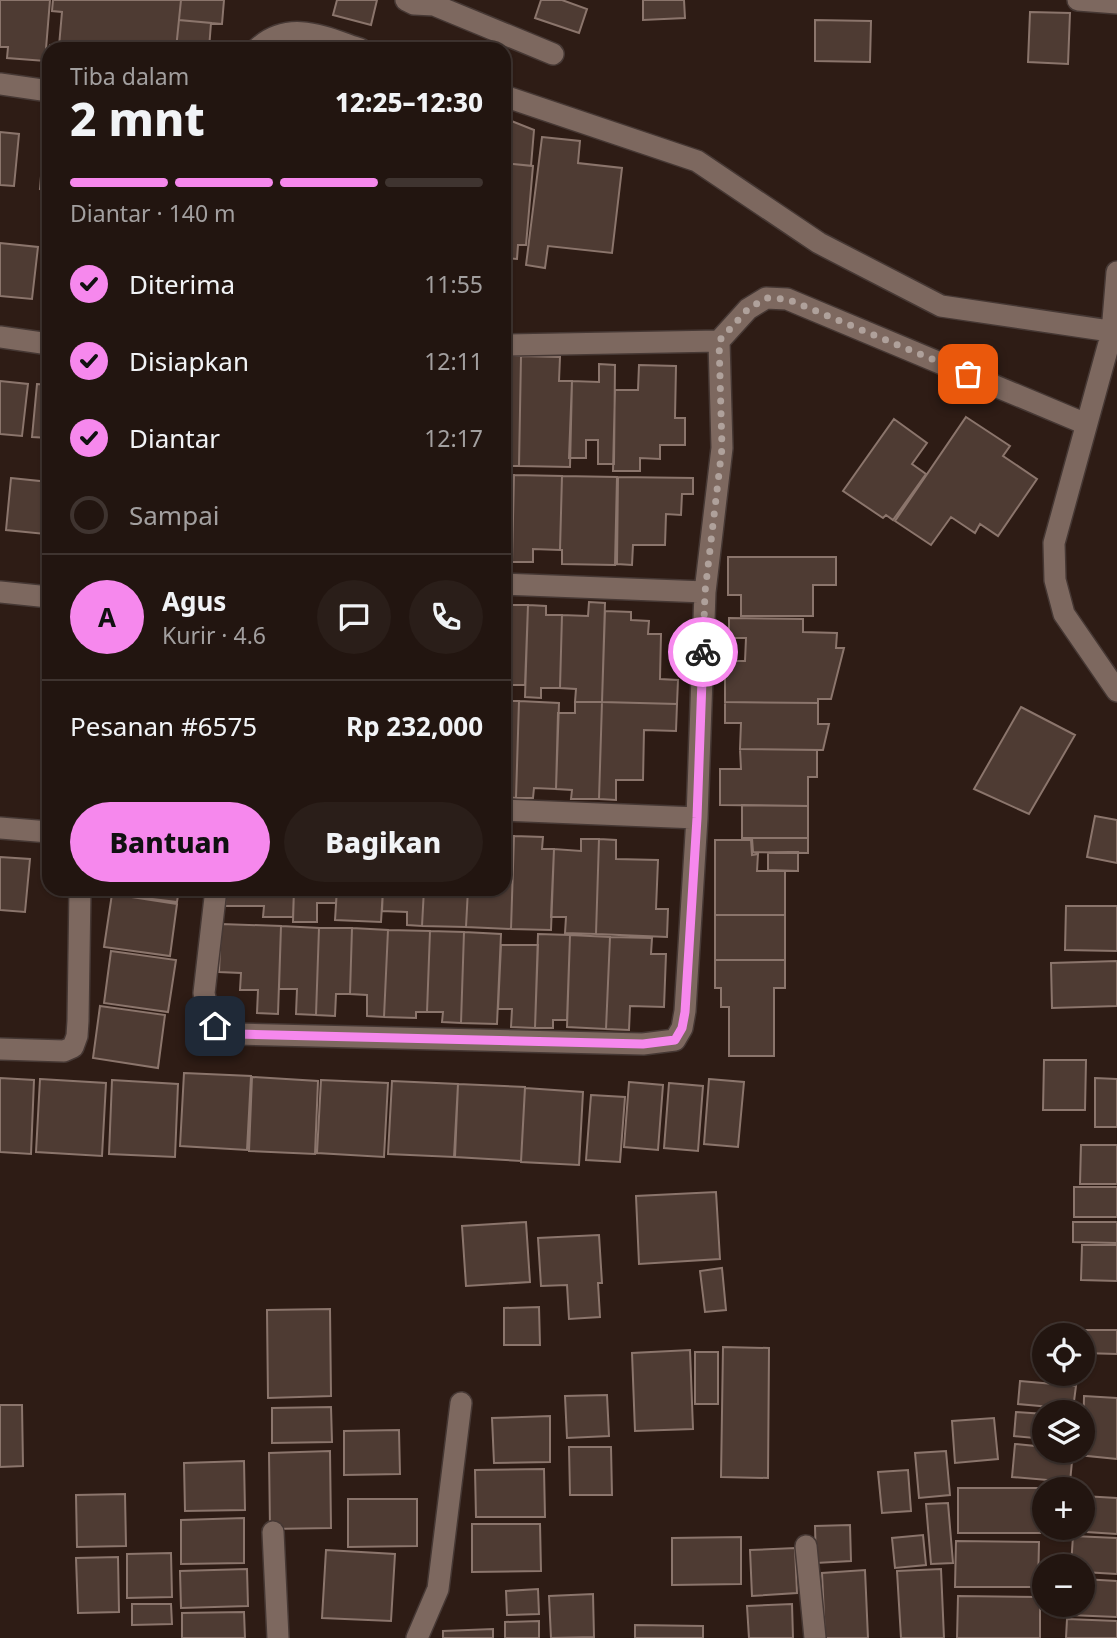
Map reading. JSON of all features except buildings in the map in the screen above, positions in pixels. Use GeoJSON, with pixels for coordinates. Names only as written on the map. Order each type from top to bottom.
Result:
{"type":"FeatureCollection","features":[{"type":"Feature","properties":{"kind":"street"},"geometry":{"type":"LineString","coordinates":[[405,0],[414,4],[436,2],[553,54]]}},
{"type":"Feature","properties":{"kind":"street"},"geometry":{"type":"LineString","coordinates":[[1078,0],[1117,3]]}},
{"type":"Feature","properties":{"kind":"street"},"geometry":{"type":"LineString","coordinates":[[264,42],[268,38],[294,31],[338,42]]}},
{"type":"Feature","properties":{"kind":"street"},"geometry":{"type":"LineString","coordinates":[[0,84],[42,90]]}},
{"type":"Feature","properties":{"kind":"street"},"geometry":{"type":"LineString","coordinates":[[511,98],[697,161],[819,243],[941,306],[1115,332]]}},
{"type":"Feature","properties":{"kind":"street"},"geometry":{"type":"LineString","coordinates":[[1117,272],[1115,332],[1086,424],[1054,543],[1055,580],[1064,614],[1117,691]]}},
{"type":"Feature","properties":{"kind":"street"},"geometry":{"type":"LineString","coordinates":[[215,896],[204,993],[208,1013],[215,1026],[237,1034],[643,1044],[675,1040],[682,1028],[685,1012],[697,818],[705,592],[722,448],[719,341],[748,309],[766,298],[787,299],[1086,424]]}},
{"type":"Feature","properties":{"kind":"street"},"geometry":{"type":"LineString","coordinates":[[0,337],[42,343]]}},
{"type":"Feature","properties":{"kind":"street"},"geometry":{"type":"LineString","coordinates":[[511,345],[719,341]]}},
{"type":"Feature","properties":{"kind":"street"},"geometry":{"type":"LineString","coordinates":[[511,584],[705,592]]}},
{"type":"Feature","properties":{"kind":"street"},"geometry":{"type":"LineString","coordinates":[[0,592],[42,596]]}},
{"type":"Feature","properties":{"kind":"street"},"geometry":{"type":"LineString","coordinates":[[511,810],[697,818]]}},
{"type":"Feature","properties":{"kind":"street"},"geometry":{"type":"LineString","coordinates":[[0,828],[42,831]]}},
{"type":"Feature","properties":{"kind":"street"},"geometry":{"type":"LineString","coordinates":[[0,1049],[64,1051],[73,1046],[78,1021],[80,896]]}},
{"type":"Feature","properties":{"kind":"street"},"geometry":{"type":"LineString","coordinates":[[417,1638],[438,1589],[461,1403]]}},
{"type":"Feature","properties":{"kind":"street"},"geometry":{"type":"LineString","coordinates":[[273,1532],[278,1638]]}},
{"type":"Feature","properties":{"kind":"street"},"geometry":{"type":"LineString","coordinates":[[806,1546],[815,1638]]}},
{"type":"Feature","properties":{"kind":"way so far"},"geometry":{"type":"LineString","coordinates":[[703,652],[705,592],[722,448],[719,341],[748,309],[766,298],[787,299],[968,374]]}},
{"type":"Feature","properties":{"kind":"route"},"geometry":{"type":"LineString","coordinates":[[215,1026],[237,1034],[643,1044],[675,1040],[682,1028],[685,1012],[697,818],[703,652]]}}]}
